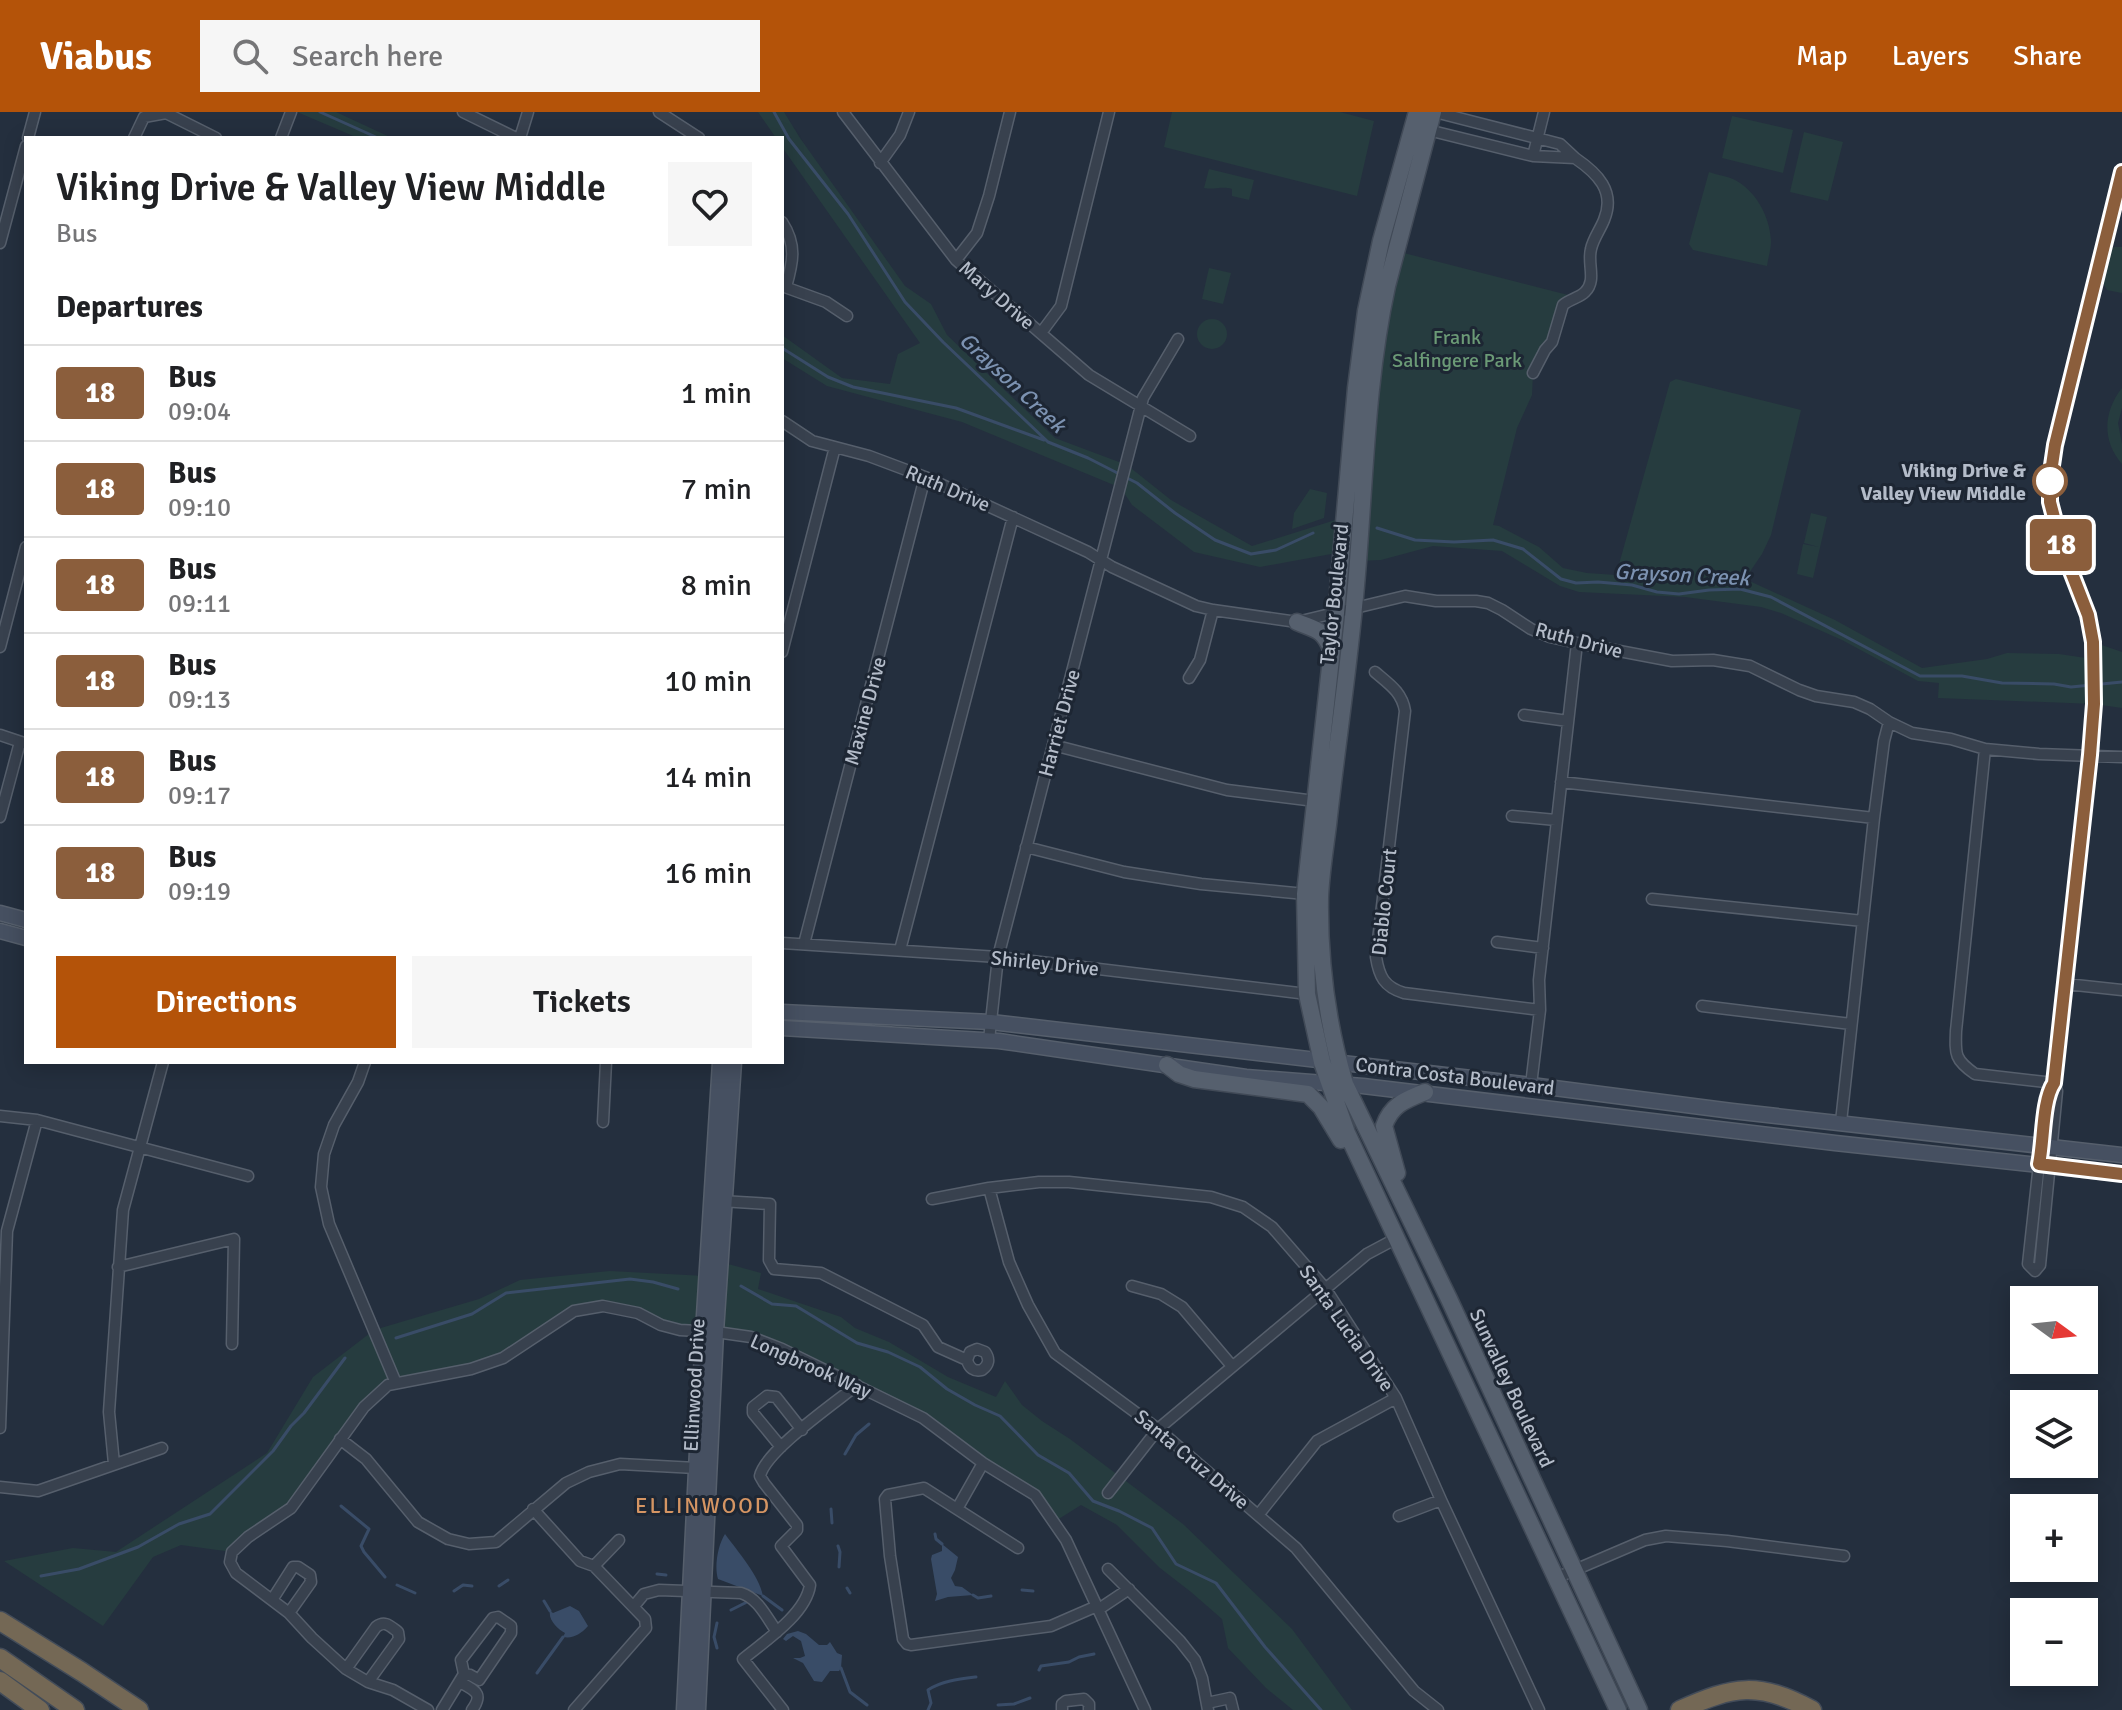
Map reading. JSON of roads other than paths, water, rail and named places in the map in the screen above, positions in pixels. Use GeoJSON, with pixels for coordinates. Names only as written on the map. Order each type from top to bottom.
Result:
{"type":"FeatureCollection","features":[{"type":"Feature","properties":{"kind":"highway"},"geometry":{"type":"LineString","coordinates":[[0,1621],[139,1710]]}},
{"type":"Feature","properties":{"kind":"highway"},"geometry":{"type":"LineString","coordinates":[[0,1629],[119,1710]]}},
{"type":"Feature","properties":{"kind":"highway"},"geometry":{"type":"LineString","coordinates":[[0,1658],[75,1710]]}},
{"type":"Feature","properties":{"kind":"highway"},"geometry":{"type":"LineString","coordinates":[[0,1681],[40,1710]]}},
{"type":"Feature","properties":{"kind":"highway"},"geometry":{"type":"LineString","coordinates":[[1680,1710],[1709,1697],[1748,1689],[1768,1692],[1812,1710]]}},
{"type":"Feature","properties":{"kind":"main road","name":"Taylor Boulevard"},"geometry":{"type":"LineString","coordinates":[[1337,1083],[1340,1064],[1325,989],[1320,895],[1354,608],[1371,390],[1381,314],[1428,130],[1426,113]]}},
{"type":"Feature","properties":{"kind":"main road","name":"Taylor Boulevard"},"geometry":{"type":"LineString","coordinates":[[1337,1083],[1322,1062],[1307,994],[1305,894],[1366,311],[1381,241],[1426,113]]}},
{"type":"Feature","properties":{"kind":"main road"},"geometry":{"type":"LineString","coordinates":[[1297,622],[1326,636],[1332,652]]}},
{"type":"Feature","properties":{"kind":"main road"},"geometry":{"type":"LineString","coordinates":[[0,913],[24,919]]}},
{"type":"Feature","properties":{"kind":"main road"},"geometry":{"type":"LineString","coordinates":[[0,931],[24,937]]}},
{"type":"Feature","properties":{"kind":"main road","name":"Contra Costa Boulevard"},"geometry":{"type":"LineString","coordinates":[[784,1012],[991,1022],[2122,1155]]}},
{"type":"Feature","properties":{"kind":"main road","name":"Contra Costa Boulevard"},"geometry":{"type":"LineString","coordinates":[[784,1028],[989,1040],[1246,1077],[1425,1092],[1835,1143],[2122,1174]]}},
{"type":"Feature","properties":{"kind":"main road","name":"Ellinwood Drive"},"geometry":{"type":"LineString","coordinates":[[718,1201],[720,1064]]}},
{"type":"Feature","properties":{"kind":"main road","name":"Ellinwood Drive"},"geometry":{"type":"LineString","coordinates":[[684,1710],[698,1592],[718,1201],[734,1064]]}},
{"type":"Feature","properties":{"kind":"main road"},"geometry":{"type":"LineString","coordinates":[[1167,1065],[1179,1074],[1194,1079],[1308,1094],[1321,1107],[1344,1146],[1360,1160]]}},
{"type":"Feature","properties":{"kind":"main road","name":"Sunvalley Boulevard"},"geometry":{"type":"LineString","coordinates":[[1337,1083],[1347,1133],[1618,1710]]}},
{"type":"Feature","properties":{"kind":"main road","name":"Sunvalley Boulevard"},"geometry":{"type":"LineString","coordinates":[[1337,1083],[1409,1217],[1639,1710]]}},
{"type":"Feature","properties":{"kind":"main road"},"geometry":{"type":"LineString","coordinates":[[1474,1098],[1491,1093],[1519,1096],[1526,1094],[1531,1085]]}},
{"type":"Feature","properties":{"kind":"main road"},"geometry":{"type":"LineString","coordinates":[[1409,1217],[1384,1126],[1395,1107],[1425,1092]]}},
{"type":"Feature","properties":{"kind":"main road"},"geometry":{"type":"LineString","coordinates":[[1397,1238],[1413,1244],[1435,1288],[1446,1295]]}},
{"type":"Feature","properties":{"kind":"main road","name":"Ellinwood Drive"},"geometry":{"type":"LineString","coordinates":[[698,1710],[696,1468],[709,1332]]}},
{"type":"Feature","properties":{"kind":"street"},"geometry":{"type":"LineString","coordinates":[[29,136],[35,112]]}},
{"type":"Feature","properties":{"kind":"street"},"geometry":{"type":"LineString","coordinates":[[282,136],[291,112]]}},
{"type":"Feature","properties":{"kind":"street"},"geometry":{"type":"LineString","coordinates":[[463,112],[514,136]]}},
{"type":"Feature","properties":{"kind":"street"},"geometry":{"type":"LineString","coordinates":[[519,136],[528,112]]}},
{"type":"Feature","properties":{"kind":"street"},"geometry":{"type":"LineString","coordinates":[[659,112],[696,136]]}},
{"type":"Feature","properties":{"kind":"street","name":"Mary Drive"},"geometry":{"type":"LineString","coordinates":[[843,112],[956,260],[1089,375],[1190,436]]}},
{"type":"Feature","properties":{"kind":"street"},"geometry":{"type":"LineString","coordinates":[[880,163],[900,135],[909,112]]}},
{"type":"Feature","properties":{"kind":"street"},"geometry":{"type":"LineString","coordinates":[[956,260],[977,233],[1010,112]]}},
{"type":"Feature","properties":{"kind":"street"},"geometry":{"type":"LineString","coordinates":[[1041,333],[1061,306],[1109,112]]}},
{"type":"Feature","properties":{"kind":"street"},"geometry":{"type":"LineString","coordinates":[[1533,156],[1544,112]]}},
{"type":"Feature","properties":{"kind":"street"},"geometry":{"type":"LineString","coordinates":[[135,136],[144,117],[166,113],[212,136]]}},
{"type":"Feature","properties":{"kind":"street"},"geometry":{"type":"LineString","coordinates":[[1426,113],[1560,144],[1602,181],[1607,195],[1607,210],[1591,247],[1589,286],[1583,295],[1563,305],[1552,342],[1533,373]]}},
{"type":"Feature","properties":{"kind":"street"},"geometry":{"type":"LineString","coordinates":[[1428,130],[1533,156],[1575,158]]}},
{"type":"Feature","properties":{"kind":"street"},"geometry":{"type":"LineString","coordinates":[[0,243],[24,153]]}},
{"type":"Feature","properties":{"kind":"street"},"geometry":{"type":"LineString","coordinates":[[2045,1165],[2040,1265],[2035,1271],[2028,1264],[2057,1091],[2054,1083],[2094,704],[2093,642],[2088,615],[2062,548],[2050,502],[2050,479],[2055,445],[2122,171]]}},
{"type":"Feature","properties":{"kind":"street"},"geometry":{"type":"LineString","coordinates":[[784,225],[794,258],[784,287],[826,302],[847,316]]}},
{"type":"Feature","properties":{"kind":"street","name":"Harriet Drive"},"geometry":{"type":"LineString","coordinates":[[989,1040],[998,957],[1143,398],[1178,339]]}},
{"type":"Feature","properties":{"kind":"street","name":"Ruth Drive"},"geometry":{"type":"LineString","coordinates":[[784,422],[812,441],[869,456],[925,477],[1196,606],[1297,622],[1405,596],[1436,601],[1476,601],[1488,603],[1550,637],[1672,661],[1713,660],[1750,666],[1816,696],[1854,702],[1912,733],[1951,739],[1985,749],[2122,757]]}},
{"type":"Feature","properties":{"kind":"street"},"geometry":{"type":"LineString","coordinates":[[784,644],[835,447]]}},
{"type":"Feature","properties":{"kind":"street","name":"Maxine Drive"},"geometry":{"type":"LineString","coordinates":[[804,944],[925,477]]}},
{"type":"Feature","properties":{"kind":"street"},"geometry":{"type":"LineString","coordinates":[[900,950],[1013,517]]}},
{"type":"Feature","properties":{"kind":"street"},"geometry":{"type":"LineString","coordinates":[[0,647],[24,555]]}},
{"type":"Feature","properties":{"kind":"street"},"geometry":{"type":"LineString","coordinates":[[1189,678],[1200,660],[1213,610]]}},
{"type":"Feature","properties":{"kind":"street"},"geometry":{"type":"LineString","coordinates":[[1531,1085],[1540,1010],[1539,980],[1577,643]]}},
{"type":"Feature","properties":{"kind":"street","name":"Diablo Court"},"geometry":{"type":"LineString","coordinates":[[1375,672],[1399,693],[1405,711],[1376,957],[1379,973],[1385,984],[1404,993],[1540,1010]]}},
{"type":"Feature","properties":{"kind":"street"},"geometry":{"type":"LineString","coordinates":[[1524,715],[1568,721]]}},
{"type":"Feature","properties":{"kind":"street"},"geometry":{"type":"LineString","coordinates":[[1841,1122],[1874,818],[1889,722]]}},
{"type":"Feature","properties":{"kind":"street"},"geometry":{"type":"LineString","coordinates":[[0,735],[23,742],[0,817]]}},
{"type":"Feature","properties":{"kind":"street"},"geometry":{"type":"LineString","coordinates":[[1053,745],[1227,790],[1315,801]]}},
{"type":"Feature","properties":{"kind":"street"},"geometry":{"type":"LineString","coordinates":[[1985,749],[1955,1053],[1965,1067],[1975,1074],[2054,1083]]}},
{"type":"Feature","properties":{"kind":"street"},"geometry":{"type":"LineString","coordinates":[[1561,782],[1874,818]]}},
{"type":"Feature","properties":{"kind":"street"},"geometry":{"type":"LineString","coordinates":[[1512,816],[1556,820]]}},
{"type":"Feature","properties":{"kind":"street"},"geometry":{"type":"LineString","coordinates":[[1026,847],[1124,872],[1201,884],[1305,894]]}},
{"type":"Feature","properties":{"kind":"street"},"geometry":{"type":"LineString","coordinates":[[1652,899],[1863,921]]}},
{"type":"Feature","properties":{"kind":"street"},"geometry":{"type":"LineString","coordinates":[[1497,942],[1543,948]]}},
{"type":"Feature","properties":{"kind":"street","name":"Shirley Drive"},"geometry":{"type":"LineString","coordinates":[[784,943],[998,957],[1307,994]]}},
{"type":"Feature","properties":{"kind":"street"},"geometry":{"type":"LineString","coordinates":[[2066,984],[2122,990]]}},
{"type":"Feature","properties":{"kind":"street"},"geometry":{"type":"LineString","coordinates":[[1702,1006],[1851,1024]]}},
{"type":"Feature","properties":{"kind":"street"},"geometry":{"type":"LineString","coordinates":[[114,1464],[109,1412],[123,1210],[162,1064]]}},
{"type":"Feature","properties":{"kind":"street"},"geometry":{"type":"LineString","coordinates":[[364,1064],[324,1154],[321,1187],[329,1224],[396,1383]]}},
{"type":"Feature","properties":{"kind":"street"},"geometry":{"type":"LineString","coordinates":[[603,1122],[606,1064]]}},
{"type":"Feature","properties":{"kind":"street"},"geometry":{"type":"LineString","coordinates":[[0,1116],[37,1120],[248,1176]]}},
{"type":"Feature","properties":{"kind":"street"},"geometry":{"type":"LineString","coordinates":[[0,1428],[7,1231],[37,1120]]}},
{"type":"Feature","properties":{"kind":"street","name":"Santa Lucia Drive"},"geometry":{"type":"LineString","coordinates":[[932,1199],[989,1188],[1069,1182],[1211,1197],[1243,1207],[1272,1227],[1325,1288],[1396,1398],[1539,1710]]}},
{"type":"Feature","properties":{"kind":"street","name":"Santa Cruz Drive"},"geometry":{"type":"LineString","coordinates":[[989,1188],[1009,1262],[1028,1305],[1055,1353],[1158,1429],[1296,1548],[1414,1691],[1438,1710]]}},
{"type":"Feature","properties":{"kind":"street"},"geometry":{"type":"LineString","coordinates":[[718,1201],[770,1204],[769,1260],[774,1269],[821,1273],[923,1325],[938,1347],[967,1360]]}},
{"type":"Feature","properties":{"kind":"street"},"geometry":{"type":"LineString","coordinates":[[1108,1493],[1158,1429],[1367,1254],[1397,1238]]}},
{"type":"Feature","properties":{"kind":"street"},"geometry":{"type":"LineString","coordinates":[[118,1267],[234,1239],[232,1344]]}},
{"type":"Feature","properties":{"kind":"street"},"geometry":{"type":"LineString","coordinates":[[1132,1286],[1161,1294],[1182,1307],[1232,1366]]}},
{"type":"Feature","properties":{"kind":"street","name":"Longbrook Way"},"geometry":{"type":"LineString","coordinates":[[272,1600],[236,1573],[230,1562],[232,1552],[248,1537],[291,1508],[364,1407],[388,1385],[471,1369],[503,1358],[574,1311],[603,1306],[638,1313],[661,1325],[680,1330],[751,1337],[782,1349],[923,1418],[983,1463],[1035,1495],[1066,1540],[1145,1710]]}},
{"type":"Feature","properties":{"kind":"street"},"geometry":{"type":"LineString","coordinates":[[783,1710],[743,1659],[798,1612],[810,1589],[781,1546],[797,1530],[797,1525],[760,1476],[762,1467],[781,1447],[857,1385]]}},
{"type":"Feature","properties":{"kind":"street"},"geometry":{"type":"LineString","coordinates":[[781,1447],[753,1413],[753,1407],[767,1396],[776,1397],[802,1430]]}},
{"type":"Feature","properties":{"kind":"street"},"geometry":{"type":"LineString","coordinates":[[1259,1514],[1317,1441],[1396,1398]]}},
{"type":"Feature","properties":{"kind":"street"},"geometry":{"type":"LineString","coordinates":[[340,1439],[366,1459],[418,1522],[448,1539],[469,1544],[496,1542],[566,1483],[589,1472],[620,1464],[696,1468]]}},
{"type":"Feature","properties":{"kind":"street"},"geometry":{"type":"LineString","coordinates":[[0,1487],[38,1491],[162,1448]]}},
{"type":"Feature","properties":{"kind":"street"},"geometry":{"type":"LineString","coordinates":[[957,1509],[983,1463]]}},
{"type":"Feature","properties":{"kind":"street"},"geometry":{"type":"LineString","coordinates":[[1018,1548],[924,1488],[888,1495],[885,1499],[890,1556],[903,1639],[907,1644],[1051,1626],[1098,1608],[1129,1589]]}},
{"type":"Feature","properties":{"kind":"street"},"geometry":{"type":"LineString","coordinates":[[1399,1516],[1441,1500]]}},
{"type":"Feature","properties":{"kind":"street"},"geometry":{"type":"LineString","coordinates":[[533,1509],[580,1561],[594,1566],[645,1619],[646,1628],[574,1710]]}},
{"type":"Feature","properties":{"kind":"street"},"geometry":{"type":"LineString","coordinates":[[1556,1578],[1645,1540],[1666,1536],[1844,1556]]}},
{"type":"Feature","properties":{"kind":"street"},"geometry":{"type":"LineString","coordinates":[[594,1566],[619,1540]]}},
{"type":"Feature","properties":{"kind":"street"},"geometry":{"type":"LineString","coordinates":[[289,1613],[311,1582],[310,1575],[298,1567],[293,1567],[272,1600],[346,1669],[428,1710]]}},
{"type":"Feature","properties":{"kind":"street"},"geometry":{"type":"LineString","coordinates":[[1108,1569],[1195,1660],[1208,1706],[1230,1698],[1233,1710]]}},
{"type":"Feature","properties":{"kind":"street"},"geometry":{"type":"LineString","coordinates":[[634,1606],[644,1594],[659,1590],[747,1594],[777,1632]]}},
{"type":"Feature","properties":{"kind":"street"},"geometry":{"type":"LineString","coordinates":[[442,1710],[462,1678],[461,1660],[493,1618],[498,1617],[511,1626],[511,1633],[479,1680],[470,1675],[462,1678]]}},
{"type":"Feature","properties":{"kind":"street"},"geometry":{"type":"LineString","coordinates":[[346,1669],[376,1627],[386,1623],[398,1632],[399,1639],[368,1682]]}},
{"type":"Feature","properties":{"kind":"street"},"geometry":{"type":"LineString","coordinates":[[462,1678],[479,1697],[472,1710]]}},
{"type":"Feature","properties":{"kind":"street"},"geometry":{"type":"LineString","coordinates":[[1062,1710],[1062,1704],[1066,1701],[1084,1699],[1089,1704],[1089,1710]]}},
{"type":"Feature","properties":{"kind":"water"},"geometry":{"type":"Polygon","coordinates":[[[725,1534],[753,1572],[763,1596],[718,1579],[717,1556],[725,1534]]]}},
{"type":"Feature","properties":{"kind":"water"},"geometry":{"type":"Polygon","coordinates":[[[942,1544],[958,1557],[951,1578],[955,1586],[973,1595],[935,1601],[937,1594],[931,1559],[932,1555],[942,1551],[942,1544]]]}},
{"type":"Feature","properties":{"kind":"water"},"geometry":{"type":"Polygon","coordinates":[[[570,1606],[579,1611],[588,1626],[577,1635],[563,1637],[565,1633],[552,1621],[550,1611],[553,1613],[570,1606]]]}},
{"type":"Feature","properties":{"kind":"water"},"geometry":{"type":"Polygon","coordinates":[[[798,1631],[819,1645],[830,1642],[842,1655],[839,1671],[830,1671],[822,1682],[814,1681],[803,1663],[793,1658],[805,1656],[801,1641],[793,1636],[786,1641],[783,1639],[787,1634],[798,1631]]]}},
{"type":"Feature","properties":{"kind":"waterway"},"geometry":{"type":"LineString","coordinates":[[320,112],[374,136]]}},
{"type":"Feature","properties":{"kind":"waterway","name":"Grayson Creek"},"geometry":{"type":"LineString","coordinates":[[774,112],[789,139],[848,214],[905,302],[1048,442],[1137,483],[1215,540],[1251,554],[1276,550],[1313,533]]}},
{"type":"Feature","properties":{"kind":"waterway"},"geometry":{"type":"LineString","coordinates":[[784,349],[828,377],[853,387],[956,408],[1044,440]]}},
{"type":"Feature","properties":{"kind":"waterway","name":"Grayson Creek"},"geometry":{"type":"LineString","coordinates":[[1377,528],[1415,540],[1493,540],[1523,549],[1561,579],[1576,583],[1632,585],[1679,594],[1740,589],[1771,597],[1920,676],[1962,676],[2002,683],[2071,687],[2122,682]]}},
{"type":"Feature","properties":{"kind":"waterway"},"geometry":{"type":"LineString","coordinates":[[396,1338],[472,1314],[506,1293],[630,1279],[678,1289]]}},
{"type":"Feature","properties":{"kind":"waterway"},"geometry":{"type":"LineString","coordinates":[[741,1286],[772,1304],[796,1306],[857,1343],[888,1352],[920,1367],[947,1389],[1000,1416],[1038,1455],[1069,1473],[1093,1501],[1152,1528],[1176,1564],[1216,1583],[1265,1647],[1321,1710]]}},
{"type":"Feature","properties":{"kind":"waterway"},"geometry":{"type":"LineString","coordinates":[[41,1576],[79,1569],[138,1547],[179,1524],[210,1514],[273,1451],[345,1358]]}},
{"type":"Feature","properties":{"kind":"waterway"},"geometry":{"type":"LineString","coordinates":[[845,1454],[856,1435],[869,1424]]}},
{"type":"Feature","properties":{"kind":"waterway"},"geometry":{"type":"LineString","coordinates":[[341,1506],[369,1529],[361,1546],[385,1577]]}},
{"type":"Feature","properties":{"kind":"waterway"},"geometry":{"type":"LineString","coordinates":[[831,1509],[832,1523]]}},
{"type":"Feature","properties":{"kind":"waterway"},"geometry":{"type":"LineString","coordinates":[[935,1534],[942,1544]]}},
{"type":"Feature","properties":{"kind":"waterway"},"geometry":{"type":"LineString","coordinates":[[838,1546],[839,1567]]}},
{"type":"Feature","properties":{"kind":"waterway"},"geometry":{"type":"LineString","coordinates":[[657,1574],[666,1575]]}},
{"type":"Feature","properties":{"kind":"waterway"},"geometry":{"type":"LineString","coordinates":[[499,1586],[508,1580]]}},
{"type":"Feature","properties":{"kind":"waterway"},"geometry":{"type":"LineString","coordinates":[[397,1585],[415,1593]]}},
{"type":"Feature","properties":{"kind":"waterway"},"geometry":{"type":"LineString","coordinates":[[454,1591],[463,1585],[472,1586]]}},
{"type":"Feature","properties":{"kind":"waterway"},"geometry":{"type":"LineString","coordinates":[[847,1588],[850,1593]]}},
{"type":"Feature","properties":{"kind":"waterway"},"geometry":{"type":"LineString","coordinates":[[1022,1590],[1033,1591]]}},
{"type":"Feature","properties":{"kind":"waterway"},"geometry":{"type":"LineString","coordinates":[[973,1595],[978,1598],[991,1596]]}},
{"type":"Feature","properties":{"kind":"waterway"},"geometry":{"type":"LineString","coordinates":[[763,1596],[782,1610]]}},
{"type":"Feature","properties":{"kind":"waterway"},"geometry":{"type":"LineString","coordinates":[[544,1601],[550,1611]]}},
{"type":"Feature","properties":{"kind":"waterway"},"geometry":{"type":"LineString","coordinates":[[731,1610],[749,1601]]}},
{"type":"Feature","properties":{"kind":"waterway"},"geometry":{"type":"LineString","coordinates":[[717,1623],[714,1637],[717,1648]]}},
{"type":"Feature","properties":{"kind":"waterway"},"geometry":{"type":"LineString","coordinates":[[537,1673],[563,1637]]}},
{"type":"Feature","properties":{"kind":"waterway"},"geometry":{"type":"LineString","coordinates":[[1039,1670],[1041,1666],[1094,1654]]}},
{"type":"Feature","properties":{"kind":"waterway"},"geometry":{"type":"LineString","coordinates":[[841,1668],[850,1692],[867,1705]]}},
{"type":"Feature","properties":{"kind":"waterway"},"geometry":{"type":"LineString","coordinates":[[928,1710],[931,1703],[928,1690],[944,1682],[976,1677]]}},
{"type":"Feature","properties":{"kind":"waterway"},"geometry":{"type":"LineString","coordinates":[[998,1705],[1014,1704],[1030,1698]]}},
{"type":"Feature","properties":{"kind":"place","name":"Viking Drive & Valley View Middle"},"geometry":{"type":"Point","coordinates":[2050,481]}},
{"type":"Feature","properties":{"kind":"district","name":"ELLINWOOD"},"geometry":{"type":"Point","coordinates":[703,1505]}},
{"type":"Feature","properties":{"kind":"park label","name":"Frank Salfingere Park"},"geometry":{"type":"Point","coordinates":[1457,348]}}]}
